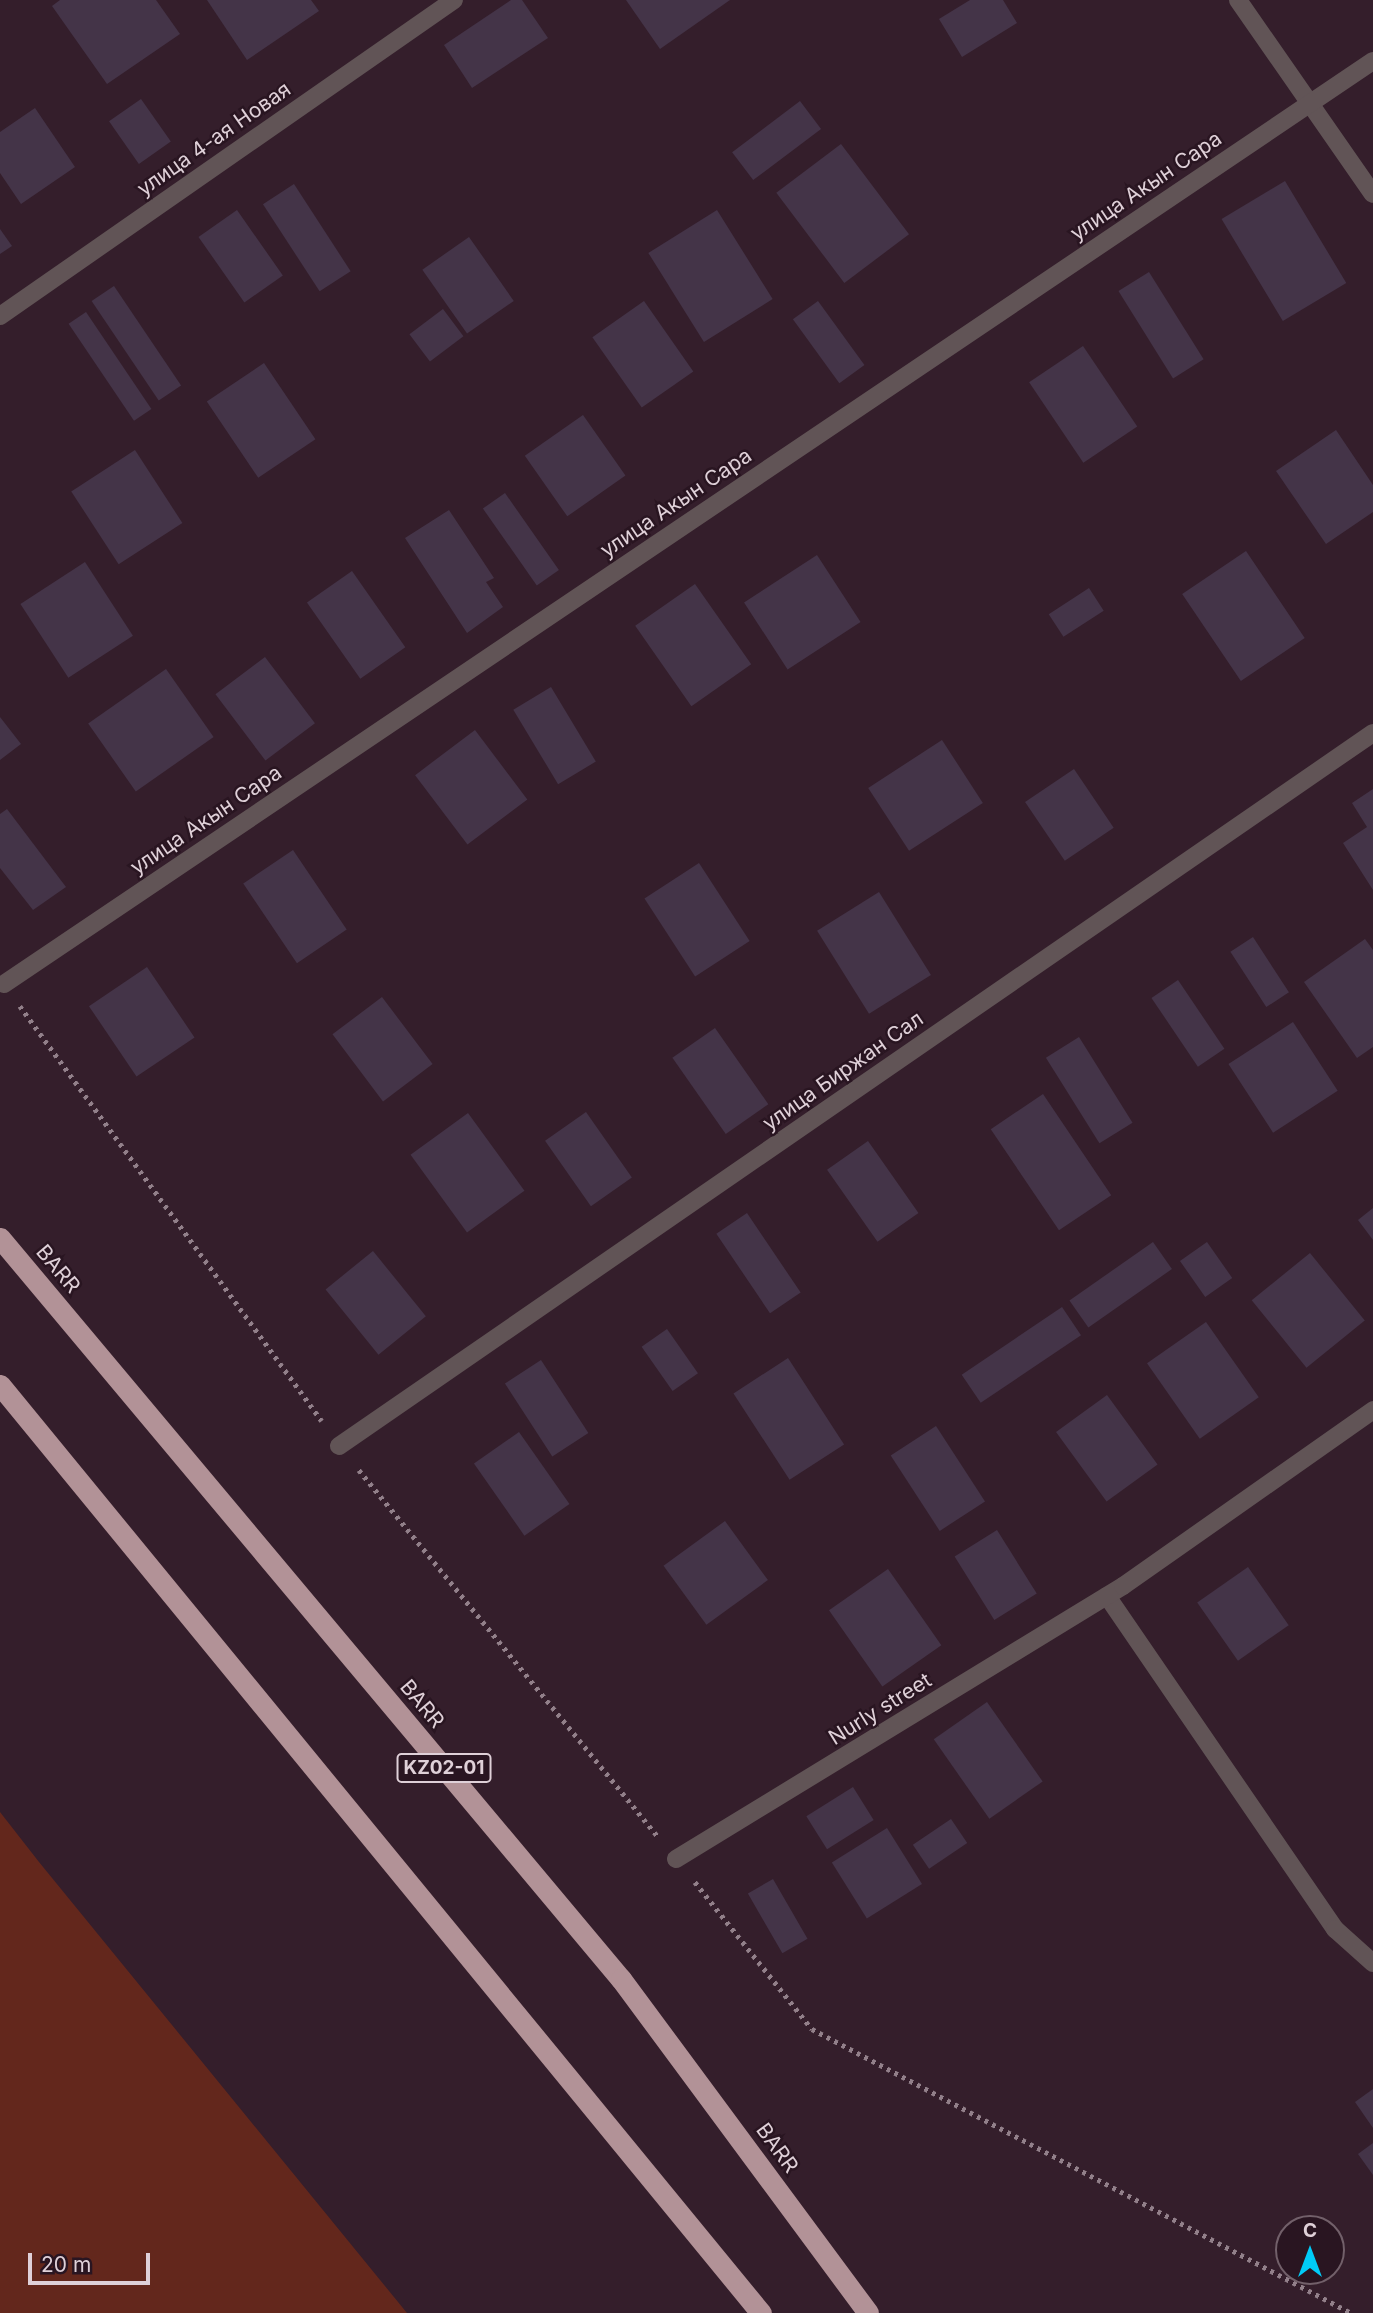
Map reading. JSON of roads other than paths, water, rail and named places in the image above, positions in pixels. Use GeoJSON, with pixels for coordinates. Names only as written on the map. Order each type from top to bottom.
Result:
{"type":"FeatureCollection","features":[{"type":"Feature","properties":{"kind":"highway","name":"BARR"},"geometry":{"type":"LineString","coordinates":[[0,1238],[621,1979],[868,2313]]}},
{"type":"Feature","properties":{"kind":"highway"},"geometry":{"type":"LineString","coordinates":[[0,1385],[761,2313]]}},
{"type":"Feature","properties":{"kind":"street","name":"улица 4-ая Новая"},"geometry":{"type":"LineString","coordinates":[[0,316],[454,0]]}},
{"type":"Feature","properties":{"kind":"street"},"geometry":{"type":"LineString","coordinates":[[1238,0],[1312,102],[1373,194]]}},
{"type":"Feature","properties":{"kind":"street","name":"улица Акын Сара"},"geometry":{"type":"LineString","coordinates":[[4,984],[1373,61]]}},
{"type":"Feature","properties":{"kind":"street","name":"улица Биржан Сал"},"geometry":{"type":"LineString","coordinates":[[340,1446],[1373,733]]}},
{"type":"Feature","properties":{"kind":"street","name":"Nurly street"},"geometry":{"type":"LineString","coordinates":[[676,1859],[1107,1596],[1373,1410]]}},
{"type":"Feature","properties":{"kind":"street"},"geometry":{"type":"LineString","coordinates":[[1107,1596],[1335,1929],[1373,1963]]}}]}
